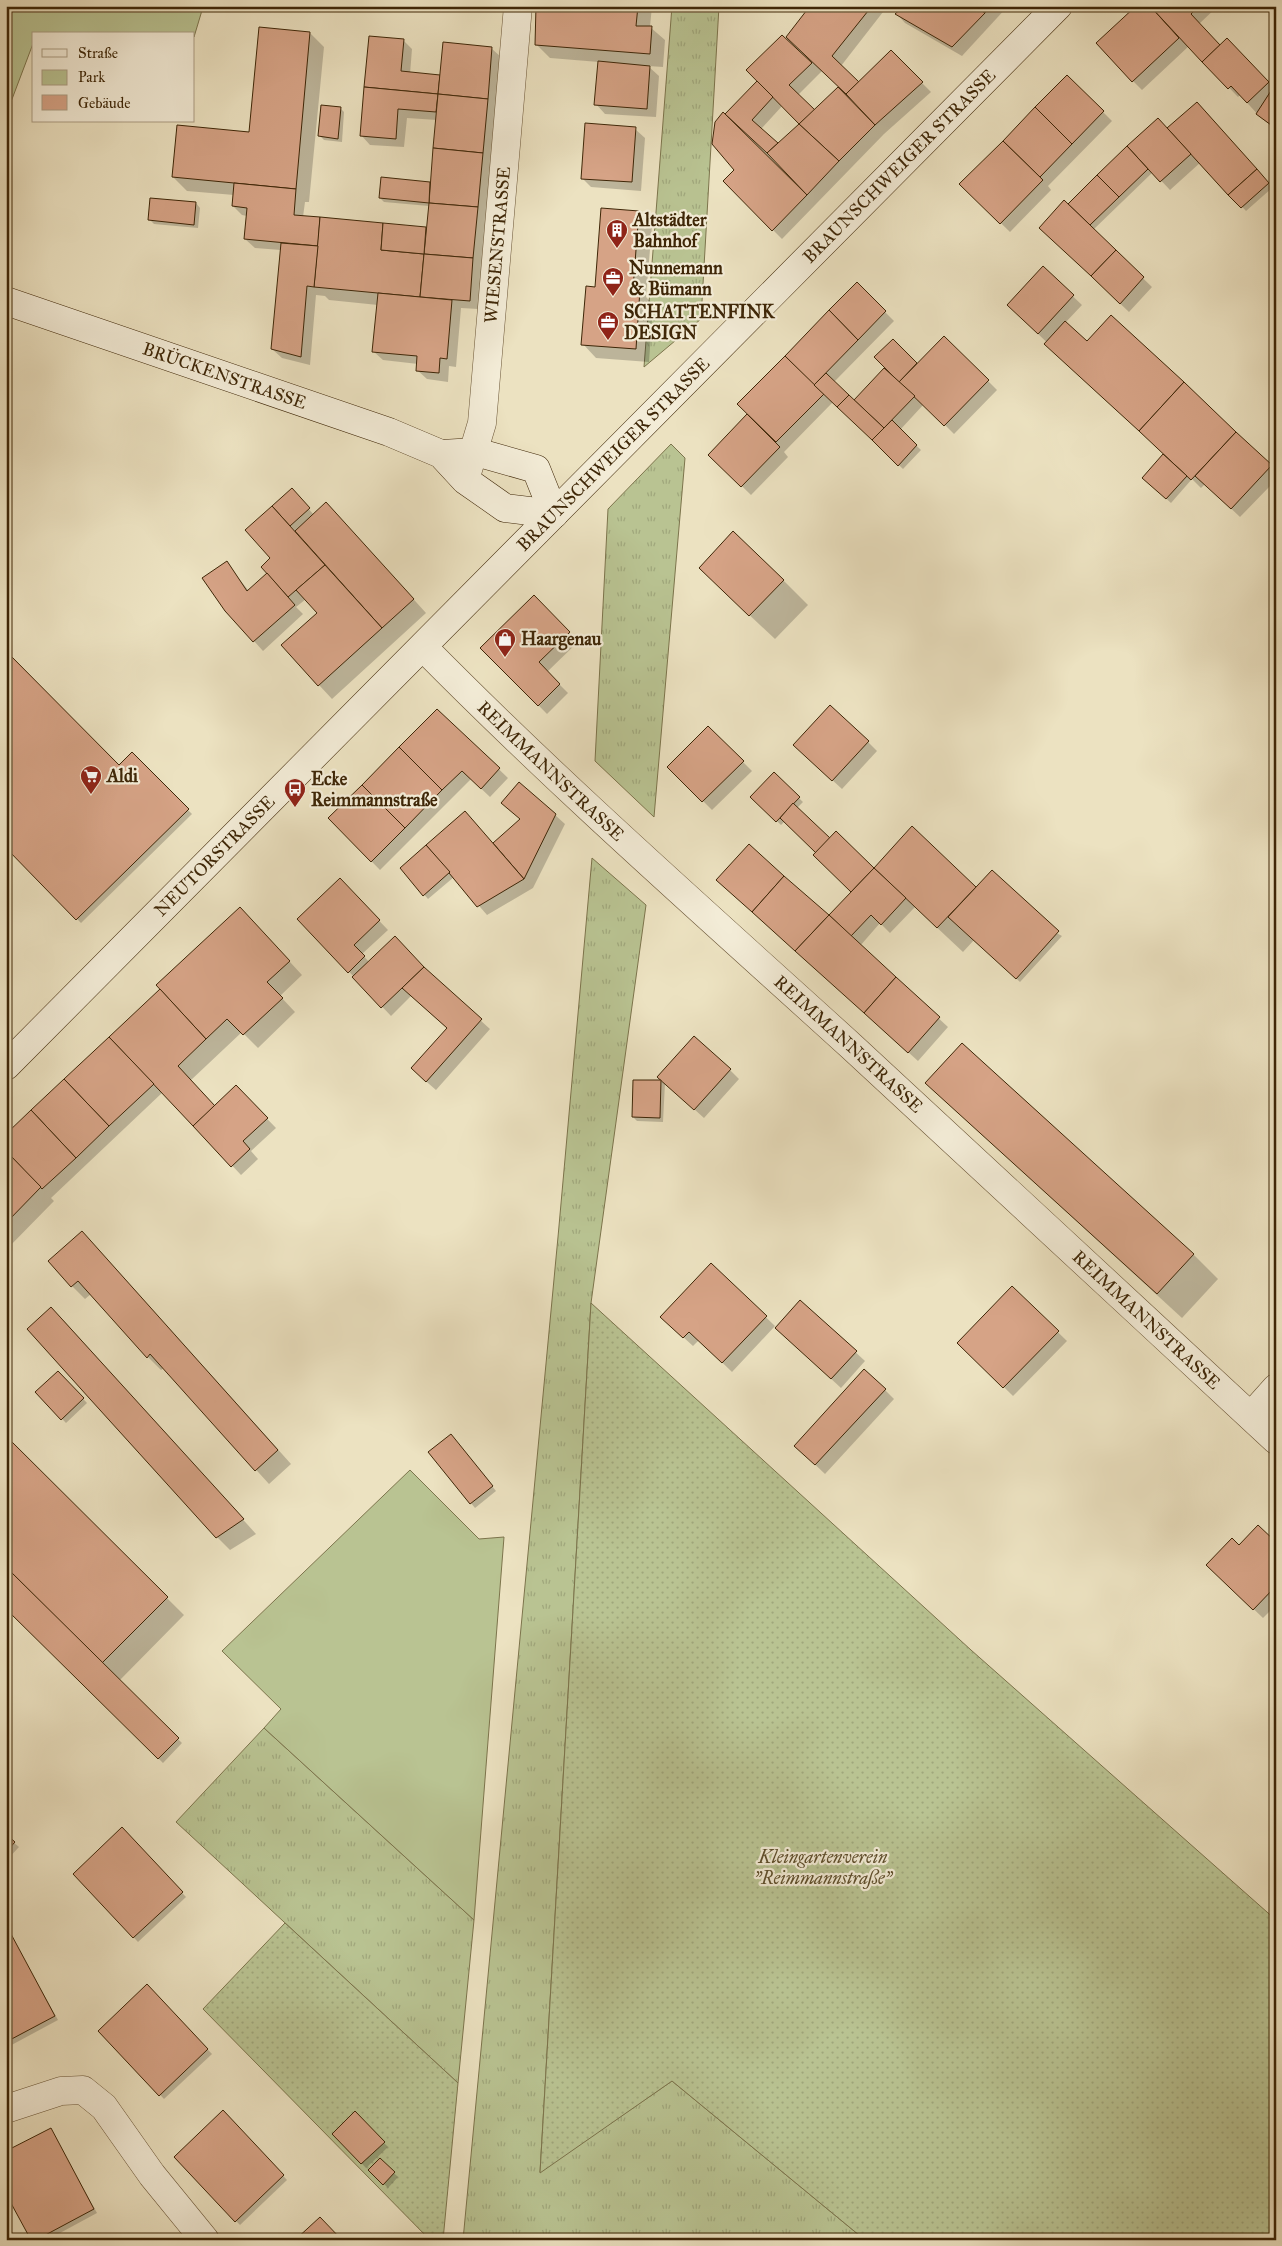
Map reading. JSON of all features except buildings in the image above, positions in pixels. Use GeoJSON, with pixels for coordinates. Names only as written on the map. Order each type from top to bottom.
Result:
{"type":"FeatureCollection","features":[{"type":"Feature","properties":{"kind":"street","name":"WIESENSTRASSE"},"geometry":{"type":"LineString","coordinates":[[465,480],[476,452],[483,417],[518,6]]}},
{"type":"Feature","properties":{"kind":"street","name":"BRAUNSCHWEIGER STRASSE"},"geometry":{"type":"LineString","coordinates":[[423,647],[1058,6]]}},
{"type":"Feature","properties":{"kind":"street","name":"BRÜCKENSTRASSE"},"geometry":{"type":"LineString","coordinates":[[6,301],[389,432],[441,454],[465,480],[505,508],[554,514],[536,469],[476,452],[441,454]]}},
{"type":"Feature","properties":{"kind":"street","name":"NEUTORSTRASSE"},"geometry":{"type":"LineString","coordinates":[[6,1066],[423,647]]}},
{"type":"Feature","properties":{"kind":"street","name":"REIMMANNSTRASSE"},"geometry":{"type":"LineString","coordinates":[[423,647],[480,705],[586,804],[1009,1191],[1276,1440]]}},
{"type":"Feature","properties":{"kind":"street"},"geometry":{"type":"LineString","coordinates":[[1251,1416],[1276,1388]]}},
{"type":"Feature","properties":{"kind":"street"},"geometry":{"type":"LineString","coordinates":[[6,2109],[61,2091],[84,2090],[104,2107],[152,2175],[205,2240]]}},
{"type":"Feature","properties":{"kind":"green space"},"geometry":{"type":"Polygon","coordinates":[[[6,6],[208,6],[203,7],[195,34],[195,32],[32,32],[32,46],[6,115],[6,6]]]}},
{"type":"Feature","properties":{"kind":"green space"},"geometry":{"type":"Polygon","coordinates":[[[672,6],[719,6],[701,319],[644,367],[672,6]]]}},
{"type":"Feature","properties":{"kind":"green space"},"geometry":{"type":"Polygon","coordinates":[[[671,444],[685,458],[654,817],[595,761],[608,509],[671,444]]]}},
{"type":"Feature","properties":{"kind":"green space"},"geometry":{"type":"Polygon","coordinates":[[[592,858],[646,905],[591,1303],[540,2172],[672,2081],[865,2240],[463,2240],[592,858]]]}},
{"type":"Feature","properties":{"kind":"green space","name":"Kleingartenverein \"Reimmannstraße\""},"geometry":{"type":"Polygon","coordinates":[[[591,1303],[971,1650],[1276,1920],[1276,2240],[865,2240],[672,2081],[540,2173],[591,1303]]]}},
{"type":"Feature","properties":{"kind":"green space"},"geometry":{"type":"Polygon","coordinates":[[[410,1470],[479,1539],[504,1537],[474,1920],[264,1728],[281,1709],[222,1651],[410,1470]]]}},
{"type":"Feature","properties":{"kind":"green space"},"geometry":{"type":"Polygon","coordinates":[[[264,1728],[474,1920],[458,2083],[176,1822],[264,1728]]]}},
{"type":"Feature","properties":{"kind":"green space"},"geometry":{"type":"Polygon","coordinates":[[[285,1923],[458,2083],[443,2240],[430,2240],[203,2009],[285,1923]]]}},
{"type":"Feature","properties":{"kind":"place","name":"Altstädter Bahnhof"},"geometry":{"type":"Point","coordinates":[617,249]}},
{"type":"Feature","properties":{"kind":"place","name":"Nunnemann & Bümann"},"geometry":{"type":"Point","coordinates":[613,297]}},
{"type":"Feature","properties":{"kind":"place","name":"SCHATTENFINK DESIGN"},"geometry":{"type":"Point","coordinates":[608,341]}},
{"type":"Feature","properties":{"kind":"place","name":"Haargenau"},"geometry":{"type":"Point","coordinates":[505,658]}},
{"type":"Feature","properties":{"kind":"place","name":"Aldi"},"geometry":{"type":"Point","coordinates":[91,795]}},
{"type":"Feature","properties":{"kind":"place","name":"Ecke Reimmannstraße"},"geometry":{"type":"Point","coordinates":[295,808]}}]}
